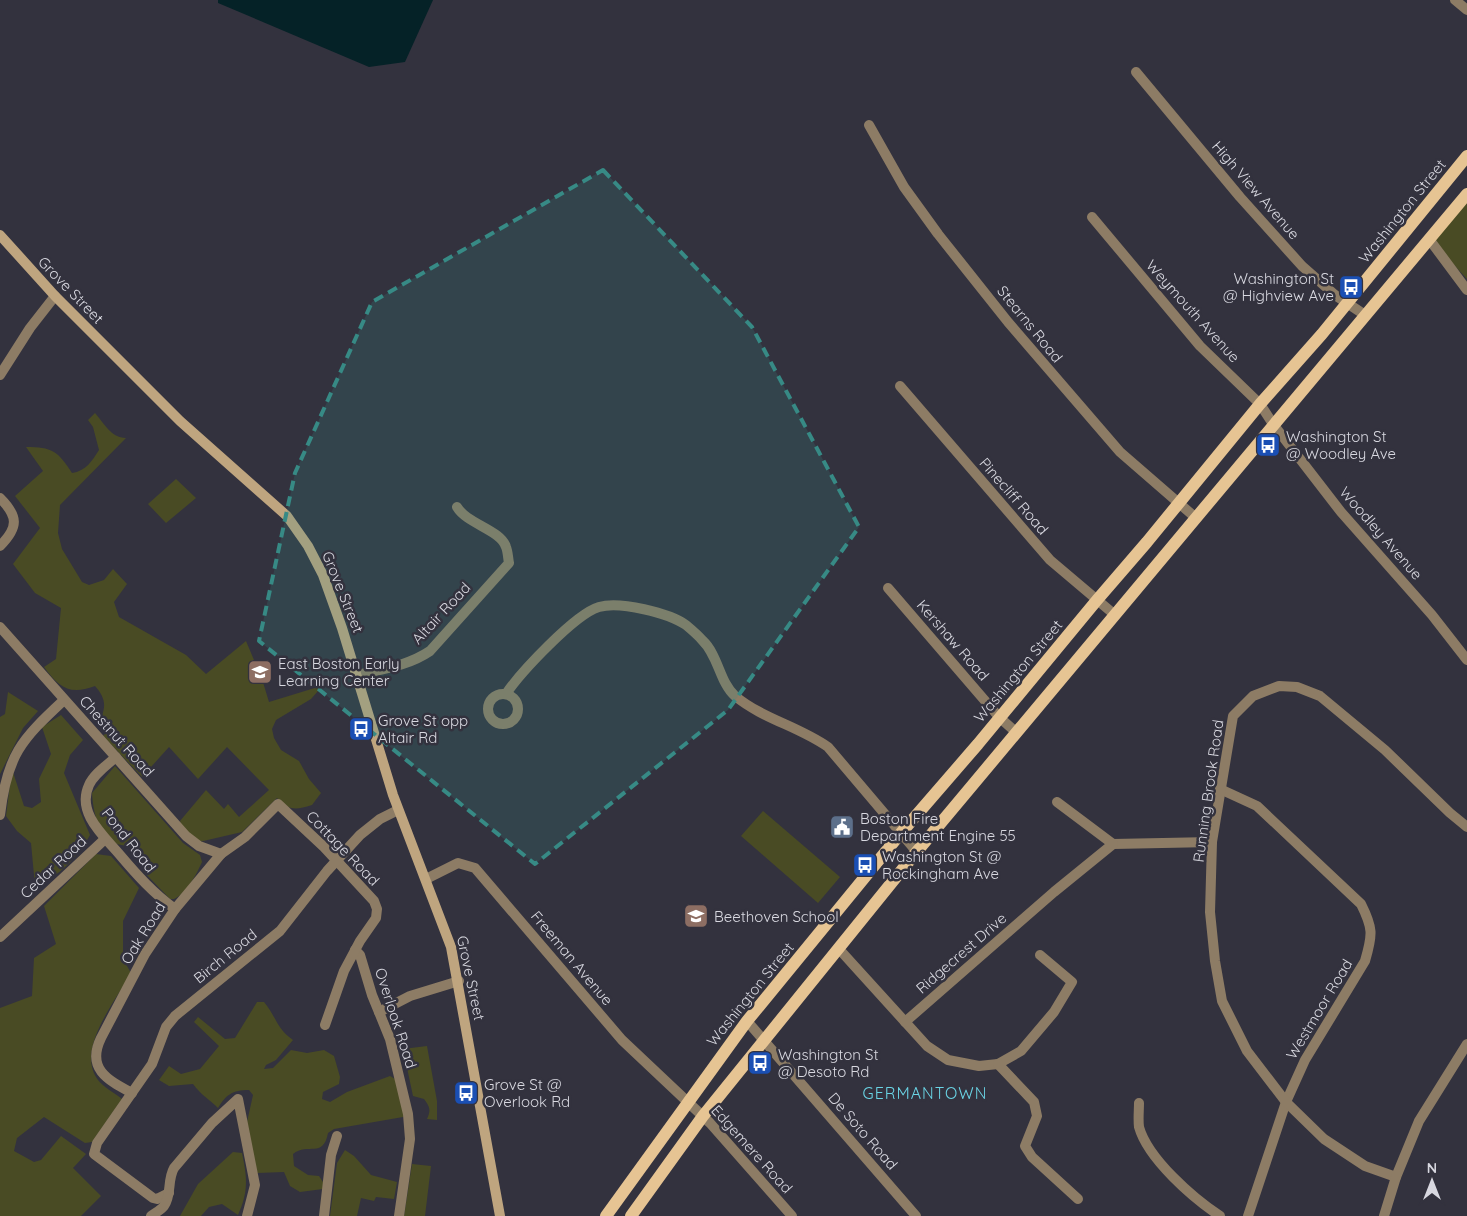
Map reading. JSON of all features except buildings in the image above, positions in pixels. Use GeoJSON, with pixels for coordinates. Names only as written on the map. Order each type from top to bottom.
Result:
{"type":"FeatureCollection","features":[{"type":"Feature","properties":{"kind":"main road","name":"Washington Street"},"geometry":{"type":"LineString","coordinates":[[606,1216],[746,1022],[901,833],[1148,542],[1178,502],[1260,404],[1348,303],[1467,156]]}},
{"type":"Feature","properties":{"kind":"main road"},"geometry":{"type":"LineString","coordinates":[[631,1216],[703,1116],[916,852],[1467,194]]}},
{"type":"Feature","properties":{"kind":"main road","name":"Grove Street"},"geometry":{"type":"LineString","coordinates":[[0,235],[55,296],[180,422],[287,516],[308,546],[323,575],[398,810],[447,935],[459,980],[500,1216]]}},
{"type":"Feature","properties":{"kind":"street"},"geometry":{"type":"LineString","coordinates":[[1455,0],[1467,10]]}},
{"type":"Feature","properties":{"kind":"street","name":"High View Avenue"},"geometry":{"type":"LineString","coordinates":[[1136,72],[1240,197],[1302,266],[1365,315]]}},
{"type":"Feature","properties":{"kind":"street","name":"Stearns Road"},"geometry":{"type":"LineString","coordinates":[[869,125],[904,187],[938,234],[1008,322],[1120,452],[1196,518]]}},
{"type":"Feature","properties":{"kind":"street","name":"Weymouth Avenue"},"geometry":{"type":"LineString","coordinates":[[1092,217],[1200,346],[1260,404],[1273,424]]}},
{"type":"Feature","properties":{"kind":"street"},"geometry":{"type":"LineString","coordinates":[[1429,239],[1467,290]]}},
{"type":"Feature","properties":{"kind":"street"},"geometry":{"type":"LineString","coordinates":[[0,375],[30,328],[55,296]]}},
{"type":"Feature","properties":{"kind":"street","name":"Pinecliff Road"},"geometry":{"type":"LineString","coordinates":[[900,386],[1050,560],[1115,615]]}},
{"type":"Feature","properties":{"kind":"street","name":"Woodley Avenue"},"geometry":{"type":"LineString","coordinates":[[1273,424],[1341,512],[1432,615],[1467,660]]}},
{"type":"Feature","properties":{"kind":"street"},"geometry":{"type":"LineString","coordinates":[[0,498],[12,509],[14,517],[12,532],[0,546]]}},
{"type":"Feature","properties":{"kind":"street","name":"Altair Road"},"geometry":{"type":"LineString","coordinates":[[356,675],[403,665],[416,660],[430,651],[509,563],[506,546],[502,540],[466,518],[457,508]]}},
{"type":"Feature","properties":{"kind":"street","name":"Kershaw Road"},"geometry":{"type":"LineString","coordinates":[[888,588],[999,717],[1017,732]]}},
{"type":"Feature","properties":{"kind":"street"},"geometry":{"type":"LineString","coordinates":[[506,694],[516,679],[574,623],[598,607],[616,605],[649,611],[685,624],[706,642],[733,694],[758,713],[812,736],[828,747],[916,852]]}},
{"type":"Feature","properties":{"kind":"street","name":"Chestnut Road"},"geometry":{"type":"LineString","coordinates":[[0,627],[186,836],[199,846],[221,854]]}},
{"type":"Feature","properties":{"kind":"street","name":"Running Brook Road"},"geometry":{"type":"LineString","coordinates":[[1396,1176],[1365,1166],[1324,1139],[1286,1102],[1248,1051],[1222,1001],[1214,962],[1210,912],[1212,842],[1233,716],[1253,696],[1279,686],[1298,687],[1320,696],[1371,738],[1467,827]]}},
{"type":"Feature","properties":{"kind":"street"},"geometry":{"type":"LineString","coordinates":[[0,815],[5,783],[16,751],[28,734],[64,700]]}},
{"type":"Feature","properties":{"kind":"street","name":"Pond Road"},"geometry":{"type":"LineString","coordinates":[[116,757],[93,778],[87,791],[88,813],[105,839],[137,876],[175,909]]}},
{"type":"Feature","properties":{"kind":"street","name":"Westmoor Road"},"geometry":{"type":"LineString","coordinates":[[1220,789],[1256,806],[1361,904],[1371,924],[1370,944],[1365,961],[1305,1060],[1286,1102],[1248,1216]]}},
{"type":"Feature","properties":{"kind":"street"},"geometry":{"type":"LineString","coordinates":[[1057,802],[1113,844],[1212,842]]}},
{"type":"Feature","properties":{"kind":"street","name":"Oak Road"},"geometry":{"type":"LineString","coordinates":[[132,1093],[106,1078],[98,1067],[96,1049],[140,963],[175,909],[221,854],[246,837],[278,804]]}},
{"type":"Feature","properties":{"kind":"street","name":"Cottage Road"},"geometry":{"type":"LineString","coordinates":[[278,804],[336,860],[374,901],[377,909],[376,918],[355,950],[341,979],[325,1024]]}},
{"type":"Feature","properties":{"kind":"street","name":"Birch Road"},"geometry":{"type":"LineString","coordinates":[[169,1193],[157,1199],[144,1193],[94,1154],[95,1146],[152,1064],[166,1027],[176,1016],[280,931],[336,860],[366,828],[398,810]]}},
{"type":"Feature","properties":{"kind":"street","name":"Cedar Road"},"geometry":{"type":"LineString","coordinates":[[0,937],[105,839]]}},
{"type":"Feature","properties":{"kind":"street","name":"Ridgecrest Drive"},"geometry":{"type":"LineString","coordinates":[[905,1022],[1054,892],[1113,844]]}},
{"type":"Feature","properties":{"kind":"street","name":"Freeman Avenue"},"geometry":{"type":"LineString","coordinates":[[426,879],[458,863],[475,868],[622,1040],[688,1102]]}},
{"type":"Feature","properties":{"kind":"street"},"geometry":{"type":"LineString","coordinates":[[839,949],[927,1046],[948,1060],[979,1066],[998,1064],[1021,1051],[1054,1012],[1072,982],[1040,954]]}},
{"type":"Feature","properties":{"kind":"street","name":"Overlook Road"},"geometry":{"type":"LineString","coordinates":[[355,950],[360,954],[390,1040],[410,1132],[398,1216]]}},
{"type":"Feature","properties":{"kind":"street"},"geometry":{"type":"LineString","coordinates":[[379,1012],[410,996],[459,980]]}},
{"type":"Feature","properties":{"kind":"street","name":"De Soto Road"},"geometry":{"type":"LineString","coordinates":[[746,1022],[916,1216]]}},
{"type":"Feature","properties":{"kind":"street"},"geometry":{"type":"LineString","coordinates":[[1384,1216],[1396,1176],[1419,1122],[1467,1044]]}},
{"type":"Feature","properties":{"kind":"street"},"geometry":{"type":"LineString","coordinates":[[998,1064],[1034,1102],[1037,1116],[1025,1146],[1032,1157],[1078,1200]]}},
{"type":"Feature","properties":{"kind":"street"},"geometry":{"type":"LineString","coordinates":[[151,1216],[164,1211],[169,1193],[169,1181],[174,1168],[212,1123],[238,1099],[254,1178],[254,1192],[247,1216]]}},
{"type":"Feature","properties":{"kind":"street","name":"Edgemere Road"},"geometry":{"type":"LineString","coordinates":[[688,1102],[703,1116],[792,1216]]}},
{"type":"Feature","properties":{"kind":"street"},"geometry":{"type":"LineString","coordinates":[[1139,1103],[1139,1127],[1154,1152],[1182,1188],[1220,1216]]}},
{"type":"Feature","properties":{"kind":"street"},"geometry":{"type":"LineString","coordinates":[[324,1216],[331,1155],[337,1136]]}},
{"type":"Feature","properties":{"kind":"highlighted area"},"geometry":{"type":"Polygon","coordinates":[[[603,170],[752,327],[859,527],[728,710],[535,864],[259,641],[295,473],[372,302],[603,170]]]}},
{"type":"Feature","properties":{"kind":"green space"},"geometry":{"type":"Polygon","coordinates":[[[1467,201],[1467,279],[1430,239],[1467,201]]]}},
{"type":"Feature","properties":{"kind":"green space"},"geometry":{"type":"Polygon","coordinates":[[[95,413],[112,433],[126,438],[60,505],[58,533],[62,549],[82,582],[89,585],[104,580],[113,569],[127,584],[114,602],[119,617],[186,655],[206,674],[246,641],[262,679],[269,702],[318,687],[318,691],[311,699],[276,720],[272,729],[274,738],[281,750],[299,761],[309,779],[321,793],[312,805],[293,808],[277,798],[242,832],[199,842],[182,827],[180,821],[206,790],[224,809],[228,804],[239,817],[269,790],[227,747],[198,779],[169,747],[142,777],[103,736],[112,725],[101,717],[104,701],[101,693],[95,686],[78,690],[65,688],[44,667],[56,659],[61,608],[35,593],[13,564],[40,528],[15,496],[43,471],[26,447],[48,449],[54,452],[63,460],[72,473],[88,465],[99,450],[93,427],[88,420],[95,413]]]}},
{"type":"Feature","properties":{"kind":"green space"},"geometry":{"type":"Polygon","coordinates":[[[176,479],[196,498],[166,523],[148,504],[176,479]]]}},
{"type":"Feature","properties":{"kind":"green space"},"geometry":{"type":"Polygon","coordinates":[[[8,692],[38,711],[23,728],[0,774],[0,717],[5,714],[8,692]]]}},
{"type":"Feature","properties":{"kind":"green space"},"geometry":{"type":"Polygon","coordinates":[[[61,715],[83,740],[70,755],[64,773],[90,835],[80,851],[67,865],[52,878],[35,886],[31,843],[17,831],[6,816],[12,769],[24,806],[32,808],[41,802],[39,779],[51,754],[42,727],[61,715]]]}},
{"type":"Feature","properties":{"kind":"green space"},"geometry":{"type":"Polygon","coordinates":[[[115,766],[183,843],[200,855],[202,862],[194,878],[183,893],[174,899],[170,899],[143,871],[144,857],[141,850],[117,844],[105,835],[101,829],[95,815],[92,793],[115,766]]]}},
{"type":"Feature","properties":{"kind":"green space"},"geometry":{"type":"Polygon","coordinates":[[[763,811],[840,877],[818,903],[741,836],[763,811]]]}},
{"type":"Feature","properties":{"kind":"green space"},"geometry":{"type":"Polygon","coordinates":[[[96,854],[111,856],[139,888],[123,921],[123,959],[131,973],[100,1025],[91,1054],[92,1068],[98,1080],[122,1099],[92,1142],[85,1143],[44,1117],[17,1138],[14,1151],[34,1162],[41,1160],[61,1136],[86,1154],[73,1168],[101,1196],[81,1216],[0,1216],[0,1008],[32,996],[34,958],[56,944],[44,906],[96,854]]]}},
{"type":"Feature","properties":{"kind":"green space"},"geometry":{"type":"Polygon","coordinates":[[[257,1002],[264,1002],[283,1031],[293,1040],[276,1060],[266,1065],[264,1069],[273,1068],[291,1050],[307,1053],[324,1050],[334,1056],[340,1077],[339,1084],[323,1092],[322,1099],[330,1102],[347,1092],[390,1076],[397,1080],[405,1114],[403,1117],[334,1129],[328,1133],[323,1146],[314,1149],[304,1149],[293,1154],[294,1166],[308,1175],[319,1176],[323,1182],[323,1189],[300,1192],[290,1186],[284,1172],[257,1173],[247,1122],[253,1095],[249,1090],[230,1094],[218,1108],[193,1084],[169,1086],[159,1080],[169,1066],[181,1074],[200,1069],[219,1046],[194,1022],[198,1017],[225,1039],[235,1038],[257,1002]]]}},
{"type":"Feature","properties":{"kind":"green space"},"geometry":{"type":"Polygon","coordinates":[[[427,1046],[437,1101],[437,1120],[427,1119],[428,1104],[424,1099],[413,1096],[403,1049],[427,1046]]]}},
{"type":"Feature","properties":{"kind":"green space"},"geometry":{"type":"Polygon","coordinates":[[[345,1150],[354,1156],[371,1175],[397,1182],[394,1199],[376,1197],[374,1201],[361,1198],[357,1216],[330,1216],[337,1163],[345,1150]]]}},
{"type":"Feature","properties":{"kind":"green space"},"geometry":{"type":"Polygon","coordinates":[[[233,1152],[242,1153],[246,1177],[244,1199],[238,1215],[222,1204],[209,1207],[201,1216],[180,1216],[198,1184],[233,1152]]]}},
{"type":"Feature","properties":{"kind":"green space"},"geometry":{"type":"Polygon","coordinates":[[[412,1164],[431,1166],[425,1216],[404,1216],[412,1164]]]}},
{"type":"Feature","properties":{"kind":"shaded area"},"geometry":{"type":"Polygon","coordinates":[[[218,0],[433,0],[405,62],[369,67],[218,3],[218,0]]]}},
{"type":"Feature","properties":{"kind":"place","name":"Washington St @ Highview Ave"},"geometry":{"type":"Point","coordinates":[1351,287]}},
{"type":"Feature","properties":{"kind":"place","name":"Washington St @ Woodley Ave"},"geometry":{"type":"Point","coordinates":[1268,445]}},
{"type":"Feature","properties":{"kind":"place","name":"East Boston Early Learning Center"},"geometry":{"type":"Point","coordinates":[260,672]}},
{"type":"Feature","properties":{"kind":"place","name":"Grove St opp Altair Rd"},"geometry":{"type":"Point","coordinates":[361,729]}},
{"type":"Feature","properties":{"kind":"place","name":"Boston Fire Department Engine 55"},"geometry":{"type":"Point","coordinates":[842,827]}},
{"type":"Feature","properties":{"kind":"place","name":"Washington St @ Rockingham Ave"},"geometry":{"type":"Point","coordinates":[865,865]}},
{"type":"Feature","properties":{"kind":"place","name":"Beethoven School"},"geometry":{"type":"Point","coordinates":[696,916]}},
{"type":"Feature","properties":{"kind":"place","name":"Washington St @ Desoto Rd"},"geometry":{"type":"Point","coordinates":[760,1063]}},
{"type":"Feature","properties":{"kind":"place","name":"Grove St @ Overlook Rd"},"geometry":{"type":"Point","coordinates":[466,1093]}},
{"type":"Feature","properties":{"kind":"district","name":"GERMANTOWN"},"geometry":{"type":"Point","coordinates":[925,1093]}}]}
